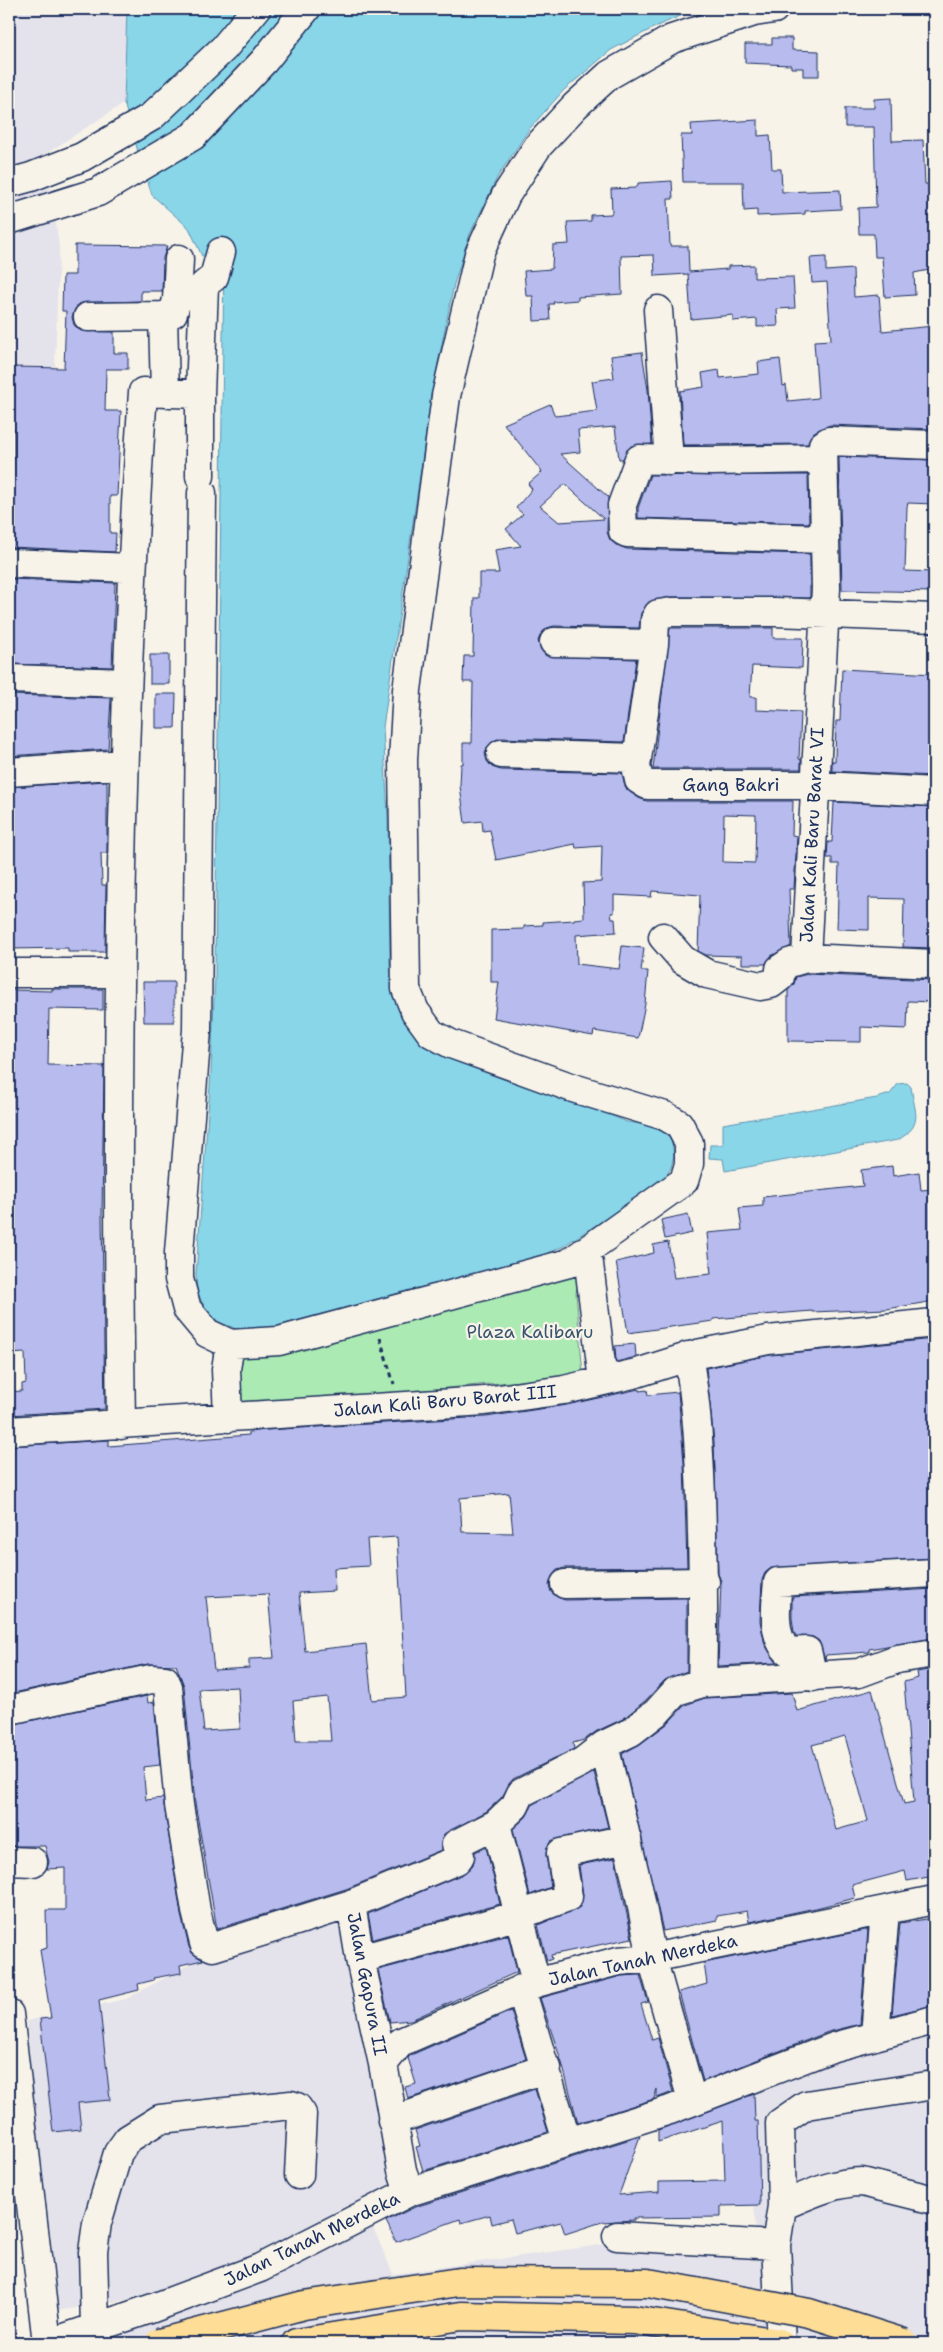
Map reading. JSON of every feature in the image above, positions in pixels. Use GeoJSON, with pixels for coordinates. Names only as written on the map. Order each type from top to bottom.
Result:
{"type":"FeatureCollection","features":[{"type":"Feature","properties":{"kind":"highway"},"geometry":{"type":"LineString","coordinates":[[159,2343],[304,2305],[459,2282],[648,2283],[809,2313],[904,2343]]}},
{"type":"Feature","properties":{"kind":"highway"},"geometry":{"type":"LineString","coordinates":[[296,2343],[461,2316],[634,2320],[780,2343]]}},
{"type":"Feature","properties":{"kind":"street"},"geometry":{"type":"LineString","coordinates":[[9,183],[31,178],[82,157],[151,117],[224,48],[256,9]]}},
{"type":"Feature","properties":{"kind":"street"},"geometry":{"type":"LineString","coordinates":[[9,220],[98,192],[193,136],[264,61],[306,9]]}},
{"type":"Feature","properties":{"kind":"street"},"geometry":{"type":"LineString","coordinates":[[220,252],[214,277],[204,284],[200,394],[197,1030],[179,1252],[180,1279],[187,1308],[207,1333],[230,1344],[279,1341],[569,1263],[684,1181],[690,1164],[689,1143],[679,1124],[665,1116],[573,1088],[451,1044],[430,1033],[415,1012],[406,989],[403,760],[406,710],[446,396],[479,254],[506,195],[538,146],[575,106],[609,75],[642,54],[672,39],[713,24],[754,12],[774,9]]}},
{"type":"Feature","properties":{"kind":"street"},"geometry":{"type":"LineString","coordinates":[[88,317],[163,316],[173,313],[177,300],[179,259]]}},
{"type":"Feature","properties":{"kind":"street"},"geometry":{"type":"LineString","coordinates":[[658,310],[669,461]]}},
{"type":"Feature","properties":{"kind":"street"},"geometry":{"type":"LineString","coordinates":[[163,316],[165,393]]}},
{"type":"Feature","properties":{"kind":"street"},"geometry":{"type":"LineString","coordinates":[[121,1425],[119,973],[131,568],[143,392],[200,394]]}},
{"type":"Feature","properties":{"kind":"street"},"geometry":{"type":"LineString","coordinates":[[825,539],[625,532],[622,505],[639,459],[669,461],[822,459],[823,445],[829,442],[934,445]]}},
{"type":"Feature","properties":{"kind":"street","name":"Jalan Kali Baru Barat VI"},"geometry":{"type":"LineString","coordinates":[[822,459],[825,539],[824,614],[806,958],[934,964]]}},
{"type":"Feature","properties":{"kind":"street"},"geometry":{"type":"LineString","coordinates":[[9,563],[131,568]]}},
{"type":"Feature","properties":{"kind":"street"},"geometry":{"type":"LineString","coordinates":[[501,754],[637,758],[654,644],[655,620],[658,614],[663,612],[824,614],[934,618]]}},
{"type":"Feature","properties":{"kind":"street"},"geometry":{"type":"LineString","coordinates":[[554,642],[654,644]]}},
{"type":"Feature","properties":{"kind":"street"},"geometry":{"type":"LineString","coordinates":[[9,679],[127,683]]}},
{"type":"Feature","properties":{"kind":"street","name":"Gang Bakri"},"geometry":{"type":"LineString","coordinates":[[637,758],[639,780],[647,785],[815,785],[934,792]]}},
{"type":"Feature","properties":{"kind":"street"},"geometry":{"type":"LineString","coordinates":[[9,772],[124,764]]}},
{"type":"Feature","properties":{"kind":"street"},"geometry":{"type":"LineString","coordinates":[[663,937],[682,960],[707,974],[760,986],[771,984],[778,978],[780,969],[789,963],[806,958]]}},
{"type":"Feature","properties":{"kind":"street"},"geometry":{"type":"LineString","coordinates":[[9,973],[119,973]]}},
{"type":"Feature","properties":{"kind":"street"},"geometry":{"type":"LineString","coordinates":[[585,1251],[589,1264],[602,1381]]}},
{"type":"Feature","properties":{"kind":"street","name":"Jalan Kali Baru Barat III"},"geometry":{"type":"LineString","coordinates":[[9,1431],[485,1401],[564,1390],[688,1356],[768,1340],[934,1323]]}},
{"type":"Feature","properties":{"kind":"street"},"geometry":{"type":"LineString","coordinates":[[228,1418],[226,1369],[230,1344]]}},
{"type":"Feature","properties":{"kind":"street"},"geometry":{"type":"LineString","coordinates":[[688,1356],[698,1413],[705,1582],[702,1682]]}},
{"type":"Feature","properties":{"kind":"street"},"geometry":{"type":"LineString","coordinates":[[813,1677],[807,1651],[789,1652],[781,1640],[776,1619],[778,1582],[783,1580],[934,1574]]}},
{"type":"Feature","properties":{"kind":"street"},"geometry":{"type":"LineString","coordinates":[[565,1584],[705,1582]]}},
{"type":"Feature","properties":{"kind":"street"},"geometry":{"type":"LineString","coordinates":[[9,1710],[151,1679],[165,1680],[168,1686],[182,1824],[196,1910],[204,1943],[213,1946],[351,1904],[457,1860],[460,1856],[456,1846],[457,1843],[496,1824],[514,1806],[521,1793],[582,1762],[604,1745],[631,1732],[657,1712],[676,1691],[702,1682],[859,1673],[897,1659],[934,1653]]}},
{"type":"Feature","properties":{"kind":"street"},"geometry":{"type":"LineString","coordinates":[[604,1745],[627,1839],[652,1958],[692,2100]]}},
{"type":"Feature","properties":{"kind":"street"},"geometry":{"type":"LineString","coordinates":[[496,1824],[520,1915],[529,1986],[547,2068],[567,2141]]}},
{"type":"Feature","properties":{"kind":"street"},"geometry":{"type":"LineString","coordinates":[[360,1959],[520,1915],[568,1897],[562,1853],[627,1839]]}},
{"type":"Feature","properties":{"kind":"street","name":"Jalan Tanah Merdeka"},"geometry":{"type":"LineString","coordinates":[[49,2343],[153,2308],[260,2268],[409,2192],[402,2170],[392,2121],[383,2064],[401,2042],[529,1986],[618,1961],[652,1958],[934,1900]]}},
{"type":"Feature","properties":{"kind":"street","name":"Jalan Gapura II"},"geometry":{"type":"LineString","coordinates":[[351,1904],[360,1959],[383,2064]]}},
{"type":"Feature","properties":{"kind":"street"},"geometry":{"type":"LineString","coordinates":[[875,2036],[885,1910]]}},
{"type":"Feature","properties":{"kind":"street"},"geometry":{"type":"LineString","coordinates":[[9,2014],[49,2343]]}},
{"type":"Feature","properties":{"kind":"street"},"geometry":{"type":"LineString","coordinates":[[409,2192],[662,2112],[834,2047],[934,2020]]}},
{"type":"Feature","properties":{"kind":"street"},"geometry":{"type":"LineString","coordinates":[[392,2121],[547,2068]]}},
{"type":"Feature","properties":{"kind":"street"},"geometry":{"type":"LineString","coordinates":[[780,2343],[776,2245],[782,2206],[780,2123],[806,2106],[934,2085]]}},
{"type":"Feature","properties":{"kind":"street"},"geometry":{"type":"LineString","coordinates":[[95,2326],[93,2252],[97,2223],[118,2153],[128,2139],[160,2119],[291,2106],[297,2107],[302,2114],[299,2175]]}},
{"type":"Feature","properties":{"kind":"street"},"geometry":{"type":"LineString","coordinates":[[782,2206],[816,2192],[850,2182],[862,2182],[934,2200]]}},
{"type":"Feature","properties":{"kind":"street"},"geometry":{"type":"LineString","coordinates":[[617,2236],[776,2245]]}},
{"type":"Feature","properties":{"kind":"path"},"geometry":{"type":"LineString","coordinates":[[380,1336],[388,1363]]}},
{"type":"Feature","properties":{"kind":"shaded area"},"geometry":{"type":"Polygon","coordinates":[[[9,9],[127,9],[124,103],[47,153],[59,247],[54,393],[9,398],[9,9]]]}},
{"type":"Feature","properties":{"kind":"shaded area"},"geometry":{"type":"Polygon","coordinates":[[[358,1919],[392,2196],[257,2259],[126,2300],[50,2312],[27,2021],[126,1999],[236,1939],[358,1919]]]}},
{"type":"Feature","properties":{"kind":"shaded area"},"geometry":{"type":"Polygon","coordinates":[[[934,2031],[934,2343],[66,2343],[371,2223],[393,2274],[614,2243],[756,2236],[747,2080],[934,2031]]]}},
{"type":"Feature","properties":{"kind":"shaded area"},"geometry":{"type":"Polygon","coordinates":[[[9,2196],[16,2329],[13,2343],[9,2343],[9,2196]]]}},
{"type":"Feature","properties":{"kind":"green space","name":"Plaza Kalibaru"},"geometry":{"type":"Polygon","coordinates":[[[580,1271],[576,1293],[583,1375],[239,1408],[238,1360],[247,1353],[580,1271]]]}},
{"type":"Feature","properties":{"kind":"water"},"geometry":{"type":"Polygon","coordinates":[[[127,9],[696,9],[657,26],[611,50],[564,90],[530,128],[498,176],[470,234],[454,284],[432,393],[383,727],[388,818],[390,965],[393,995],[403,1018],[421,1040],[443,1056],[571,1099],[627,1122],[652,1125],[666,1132],[672,1143],[674,1155],[671,1168],[663,1181],[562,1247],[529,1260],[270,1328],[239,1330],[219,1322],[206,1310],[197,1292],[196,1274],[211,1072],[215,976],[224,257],[202,256],[189,228],[152,195],[124,103],[127,9]]]}},
{"type":"Feature","properties":{"kind":"water"},"geometry":{"type":"Polygon","coordinates":[[[907,1083],[911,1087],[916,1118],[912,1129],[898,1140],[725,1171],[723,1159],[709,1158],[710,1145],[723,1145],[723,1124],[877,1098],[890,1094],[898,1084],[907,1083]]]}},
{"type":"Feature","properties":{"kind":"building"},"geometry":{"type":"Polygon","coordinates":[[[772,38],[792,38],[792,50],[819,51],[819,76],[803,76],[803,68],[791,68],[791,65],[745,63],[745,44],[772,44],[772,38]]]}},
{"type":"Feature","properties":{"kind":"building"},"geometry":{"type":"Polygon","coordinates":[[[891,98],[892,141],[923,140],[925,184],[932,184],[934,269],[914,273],[915,295],[885,297],[882,257],[875,257],[874,234],[859,234],[858,208],[876,207],[874,127],[845,127],[845,108],[874,108],[874,99],[891,98]]]}},
{"type":"Feature","properties":{"kind":"building"},"geometry":{"type":"Polygon","coordinates":[[[758,120],[758,136],[770,135],[772,169],[781,169],[782,192],[840,190],[841,209],[805,211],[805,214],[757,216],[757,210],[744,211],[743,182],[683,182],[681,135],[692,135],[691,124],[758,120]]]}},
{"type":"Feature","properties":{"kind":"building"},"geometry":{"type":"Polygon","coordinates":[[[672,181],[673,199],[668,199],[670,246],[688,246],[689,272],[728,269],[728,266],[754,265],[754,278],[793,277],[795,308],[777,309],[778,326],[757,327],[757,319],[733,321],[733,315],[691,319],[688,274],[655,276],[654,255],[621,256],[622,294],[578,297],[578,300],[553,302],[554,304],[549,304],[550,320],[534,321],[533,296],[526,296],[524,271],[552,269],[553,245],[569,244],[567,222],[591,221],[591,215],[611,214],[611,189],[635,188],[638,186],[638,183],[672,181]]]}},
{"type":"Feature","properties":{"kind":"building"},"geometry":{"type":"Polygon","coordinates":[[[75,245],[167,246],[163,258],[162,291],[141,291],[141,301],[80,303],[72,317],[74,325],[81,331],[114,332],[114,353],[128,353],[128,369],[106,369],[105,411],[121,411],[117,496],[110,496],[110,533],[116,533],[115,552],[11,547],[9,459],[14,459],[14,429],[11,429],[13,367],[64,368],[66,311],[62,311],[63,275],[75,275],[75,245]]]}},
{"type":"Feature","properties":{"kind":"building"},"geometry":{"type":"Polygon","coordinates":[[[826,257],[826,271],[853,269],[854,297],[879,295],[882,331],[934,326],[934,429],[830,425],[814,432],[808,444],[683,445],[680,391],[704,387],[702,373],[719,370],[720,378],[759,374],[758,362],[780,359],[783,386],[786,385],[788,401],[818,398],[814,341],[831,340],[827,282],[812,283],[810,258],[826,257]]]}},
{"type":"Feature","properties":{"kind":"building"},"geometry":{"type":"Polygon","coordinates":[[[642,352],[648,390],[652,444],[631,446],[623,459],[619,459],[615,427],[578,430],[580,452],[560,454],[608,497],[607,532],[610,540],[616,545],[627,549],[810,554],[810,598],[670,597],[649,602],[641,613],[639,628],[554,626],[547,628],[541,634],[538,641],[541,650],[546,656],[636,659],[624,742],[501,738],[493,741],[485,753],[487,761],[492,767],[501,770],[622,773],[626,789],[647,801],[793,801],[792,835],[797,836],[794,889],[789,889],[791,946],[771,956],[766,964],[742,964],[742,956],[706,955],[698,951],[700,895],[652,891],[651,897],[614,895],[614,913],[611,913],[612,919],[615,919],[616,932],[576,935],[577,964],[619,969],[622,946],[644,948],[641,971],[648,971],[645,1004],[638,1038],[594,1031],[593,1036],[494,1018],[499,982],[491,982],[491,930],[524,929],[524,926],[543,925],[543,922],[584,918],[583,883],[601,882],[602,846],[576,848],[575,844],[496,860],[490,830],[483,831],[482,821],[465,823],[460,786],[463,743],[472,743],[473,682],[463,682],[464,656],[473,656],[474,598],[479,598],[479,573],[499,573],[495,550],[521,546],[506,529],[523,514],[516,508],[532,489],[528,484],[542,472],[504,424],[550,404],[555,416],[597,411],[592,381],[614,378],[611,356],[642,352]],[[565,484],[540,506],[559,522],[604,519],[565,484]],[[724,814],[723,862],[755,863],[756,815],[724,814]]]}},
{"type":"Feature","properties":{"kind":"building"},"geometry":{"type":"Polygon","coordinates":[[[839,457],[934,460],[934,504],[908,503],[907,506],[905,571],[934,572],[934,592],[842,590],[839,457]]]}},
{"type":"Feature","properties":{"kind":"building"},"geometry":{"type":"Polygon","coordinates":[[[650,475],[808,475],[809,523],[638,518],[638,508],[650,475]]]}},
{"type":"Feature","properties":{"kind":"building"},"geometry":{"type":"Polygon","coordinates":[[[9,579],[115,583],[112,667],[9,664],[9,579]]]}},
{"type":"Feature","properties":{"kind":"building"},"geometry":{"type":"Polygon","coordinates":[[[670,628],[773,628],[773,638],[803,638],[802,668],[752,666],[750,697],[756,697],[756,710],[801,712],[799,759],[801,759],[801,769],[653,769],[670,628]]]}},
{"type":"Feature","properties":{"kind":"building"},"geometry":{"type":"Polygon","coordinates":[[[150,655],[169,655],[169,684],[150,684],[150,655]]]}},
{"type":"Feature","properties":{"kind":"building"},"geometry":{"type":"Polygon","coordinates":[[[842,669],[934,674],[934,776],[832,771],[832,761],[835,761],[836,721],[840,721],[842,669]]]}},
{"type":"Feature","properties":{"kind":"building"},"geometry":{"type":"Polygon","coordinates":[[[156,694],[176,694],[175,728],[156,728],[156,694]]]}},
{"type":"Feature","properties":{"kind":"building"},"geometry":{"type":"Polygon","coordinates":[[[9,695],[111,698],[108,749],[9,756],[9,695]]]}},
{"type":"Feature","properties":{"kind":"building"},"geometry":{"type":"Polygon","coordinates":[[[107,781],[107,853],[101,853],[102,885],[106,885],[105,952],[68,952],[68,948],[9,949],[9,787],[107,781]]]}},
{"type":"Feature","properties":{"kind":"building"},"geometry":{"type":"Polygon","coordinates":[[[834,802],[934,807],[934,948],[903,947],[904,899],[869,898],[869,930],[837,929],[839,864],[832,864],[832,858],[827,858],[828,842],[832,842],[834,802]]]}},
{"type":"Feature","properties":{"kind":"building"},"geometry":{"type":"Polygon","coordinates":[[[808,974],[933,980],[933,1002],[908,1001],[907,1029],[861,1027],[861,1042],[788,1041],[788,990],[794,984],[796,977],[808,974]]]}},
{"type":"Feature","properties":{"kind":"building"},"geometry":{"type":"Polygon","coordinates":[[[143,982],[174,982],[174,1022],[144,1022],[143,982]]]}},
{"type":"Feature","properties":{"kind":"building"},"geometry":{"type":"Polygon","coordinates":[[[52,989],[103,989],[103,1010],[49,1009],[48,1065],[104,1066],[102,1216],[105,1409],[9,1415],[9,1392],[22,1391],[22,1384],[26,1383],[25,1353],[9,1354],[9,990],[52,991],[52,989]]]}},
{"type":"Feature","properties":{"kind":"building"},"geometry":{"type":"Polygon","coordinates":[[[892,1166],[893,1176],[919,1172],[921,1190],[934,1189],[934,1301],[887,1309],[812,1311],[713,1319],[713,1321],[628,1333],[616,1262],[654,1253],[653,1245],[668,1242],[674,1278],[711,1274],[707,1233],[742,1230],[739,1208],[763,1206],[763,1197],[863,1186],[861,1170],[892,1166]]]}},
{"type":"Feature","properties":{"kind":"building"},"geometry":{"type":"Polygon","coordinates":[[[688,1214],[692,1233],[665,1239],[661,1220],[688,1214]]]}},
{"type":"Feature","properties":{"kind":"building"},"geometry":{"type":"Polygon","coordinates":[[[934,1339],[934,1558],[771,1568],[765,1573],[762,1580],[760,1621],[765,1645],[777,1663],[718,1666],[721,1581],[718,1574],[714,1442],[706,1368],[770,1355],[934,1339]]]}},
{"type":"Feature","properties":{"kind":"building"},"geometry":{"type":"Polygon","coordinates":[[[635,1344],[636,1357],[616,1362],[615,1346],[635,1344]]]}},
{"type":"Feature","properties":{"kind":"building"},"geometry":{"type":"Polygon","coordinates":[[[639,1389],[639,1391],[647,1390],[648,1395],[678,1392],[684,1462],[687,1567],[565,1568],[557,1570],[552,1576],[549,1585],[551,1592],[565,1600],[687,1598],[687,1671],[665,1680],[646,1700],[623,1719],[597,1731],[584,1740],[573,1743],[574,1749],[513,1779],[502,1797],[487,1811],[444,1834],[441,1850],[346,1889],[217,1929],[195,1803],[184,1686],[176,1665],[148,1664],[9,1694],[9,1446],[109,1440],[109,1446],[249,1435],[249,1432],[266,1430],[486,1417],[566,1405],[639,1389]],[[509,1493],[460,1498],[462,1532],[513,1533],[509,1493]],[[397,1537],[367,1539],[369,1566],[334,1568],[335,1591],[299,1593],[305,1651],[366,1644],[372,1700],[406,1697],[397,1537]],[[268,1594],[206,1597],[214,1670],[249,1668],[249,1659],[274,1658],[268,1594]],[[238,1687],[199,1689],[204,1731],[240,1729],[238,1687]],[[327,1697],[293,1701],[296,1741],[331,1741],[327,1697]]]}},
{"type":"Feature","properties":{"kind":"building"},"geometry":{"type":"Polygon","coordinates":[[[934,1589],[934,1638],[869,1649],[869,1652],[826,1655],[825,1660],[819,1641],[813,1637],[796,1636],[794,1632],[792,1597],[934,1589]]]}},
{"type":"Feature","properties":{"kind":"building"},"geometry":{"type":"Polygon","coordinates":[[[934,1669],[934,1876],[907,1881],[905,1871],[852,1885],[855,1898],[820,1907],[749,1922],[747,1911],[717,1916],[717,1920],[663,1931],[622,1754],[640,1744],[667,1724],[685,1705],[705,1698],[792,1693],[797,1711],[872,1690],[904,1804],[914,1802],[904,1682],[918,1678],[917,1672],[934,1669]],[[845,1736],[812,1745],[836,1830],[868,1821],[845,1736]]]}},
{"type":"Feature","properties":{"kind":"building"},"geometry":{"type":"Polygon","coordinates":[[[147,1696],[148,1703],[154,1702],[160,1765],[143,1767],[146,1800],[163,1798],[181,1915],[189,1947],[192,1953],[203,1960],[180,1965],[181,1973],[153,1978],[154,1980],[138,1984],[139,1990],[99,2000],[110,2100],[78,2103],[81,2129],[53,2132],[40,2019],[51,2018],[40,1950],[47,1948],[46,1910],[65,1910],[65,1868],[47,1869],[49,1862],[45,1846],[9,1846],[9,1725],[147,1696]]]}},
{"type":"Feature","properties":{"kind":"building"},"geometry":{"type":"Polygon","coordinates":[[[594,1772],[608,1827],[551,1841],[547,1847],[546,1855],[551,1887],[530,1895],[513,1829],[526,1817],[533,1804],[594,1772]]]}},
{"type":"Feature","properties":{"kind":"building"},"geometry":{"type":"Polygon","coordinates":[[[486,1847],[500,1904],[373,1939],[368,1914],[463,1874],[473,1865],[475,1852],[486,1847]]]}},
{"type":"Feature","properties":{"kind":"building"},"geometry":{"type":"Polygon","coordinates":[[[615,1858],[632,1938],[551,1955],[552,1959],[547,1961],[538,1925],[580,1907],[583,1895],[579,1865],[615,1858]]]}},
{"type":"Feature","properties":{"kind":"building"},"geometry":{"type":"Polygon","coordinates":[[[934,1918],[934,2005],[892,2015],[900,1923],[934,1918]]]}},
{"type":"Feature","properties":{"kind":"building"},"geometry":{"type":"Polygon","coordinates":[[[868,1930],[860,2024],[828,2032],[703,2081],[679,1992],[707,1984],[704,1963],[868,1930]]]}},
{"type":"Feature","properties":{"kind":"building"},"geometry":{"type":"Polygon","coordinates":[[[508,1935],[517,1972],[411,2020],[390,2022],[378,1970],[508,1935]]]}},
{"type":"Feature","properties":{"kind":"building"},"geometry":{"type":"Polygon","coordinates":[[[640,1975],[648,2002],[641,2004],[652,2040],[658,2038],[673,2092],[657,2098],[657,2089],[654,2099],[578,2123],[562,2063],[540,1998],[621,1976],[640,1975]]]}},
{"type":"Feature","properties":{"kind":"building"},"geometry":{"type":"Polygon","coordinates":[[[511,2011],[526,2059],[408,2099],[405,2087],[416,2084],[408,2058],[411,2055],[511,2011]]]}},
{"type":"Feature","properties":{"kind":"building"},"geometry":{"type":"Polygon","coordinates":[[[535,2089],[548,2132],[423,2171],[416,2147],[420,2146],[415,2130],[535,2089]]]}},
{"type":"Feature","properties":{"kind":"building"},"geometry":{"type":"Polygon","coordinates":[[[754,2094],[755,2121],[758,2121],[760,2205],[721,2206],[721,2217],[634,2218],[634,2220],[602,2222],[565,2234],[561,2222],[515,2233],[511,2219],[492,2224],[490,2215],[461,2223],[460,2219],[396,2242],[386,2221],[415,2207],[640,2136],[619,2195],[659,2192],[659,2182],[725,2181],[723,2121],[658,2142],[658,2130],[754,2094]]]}}]}
